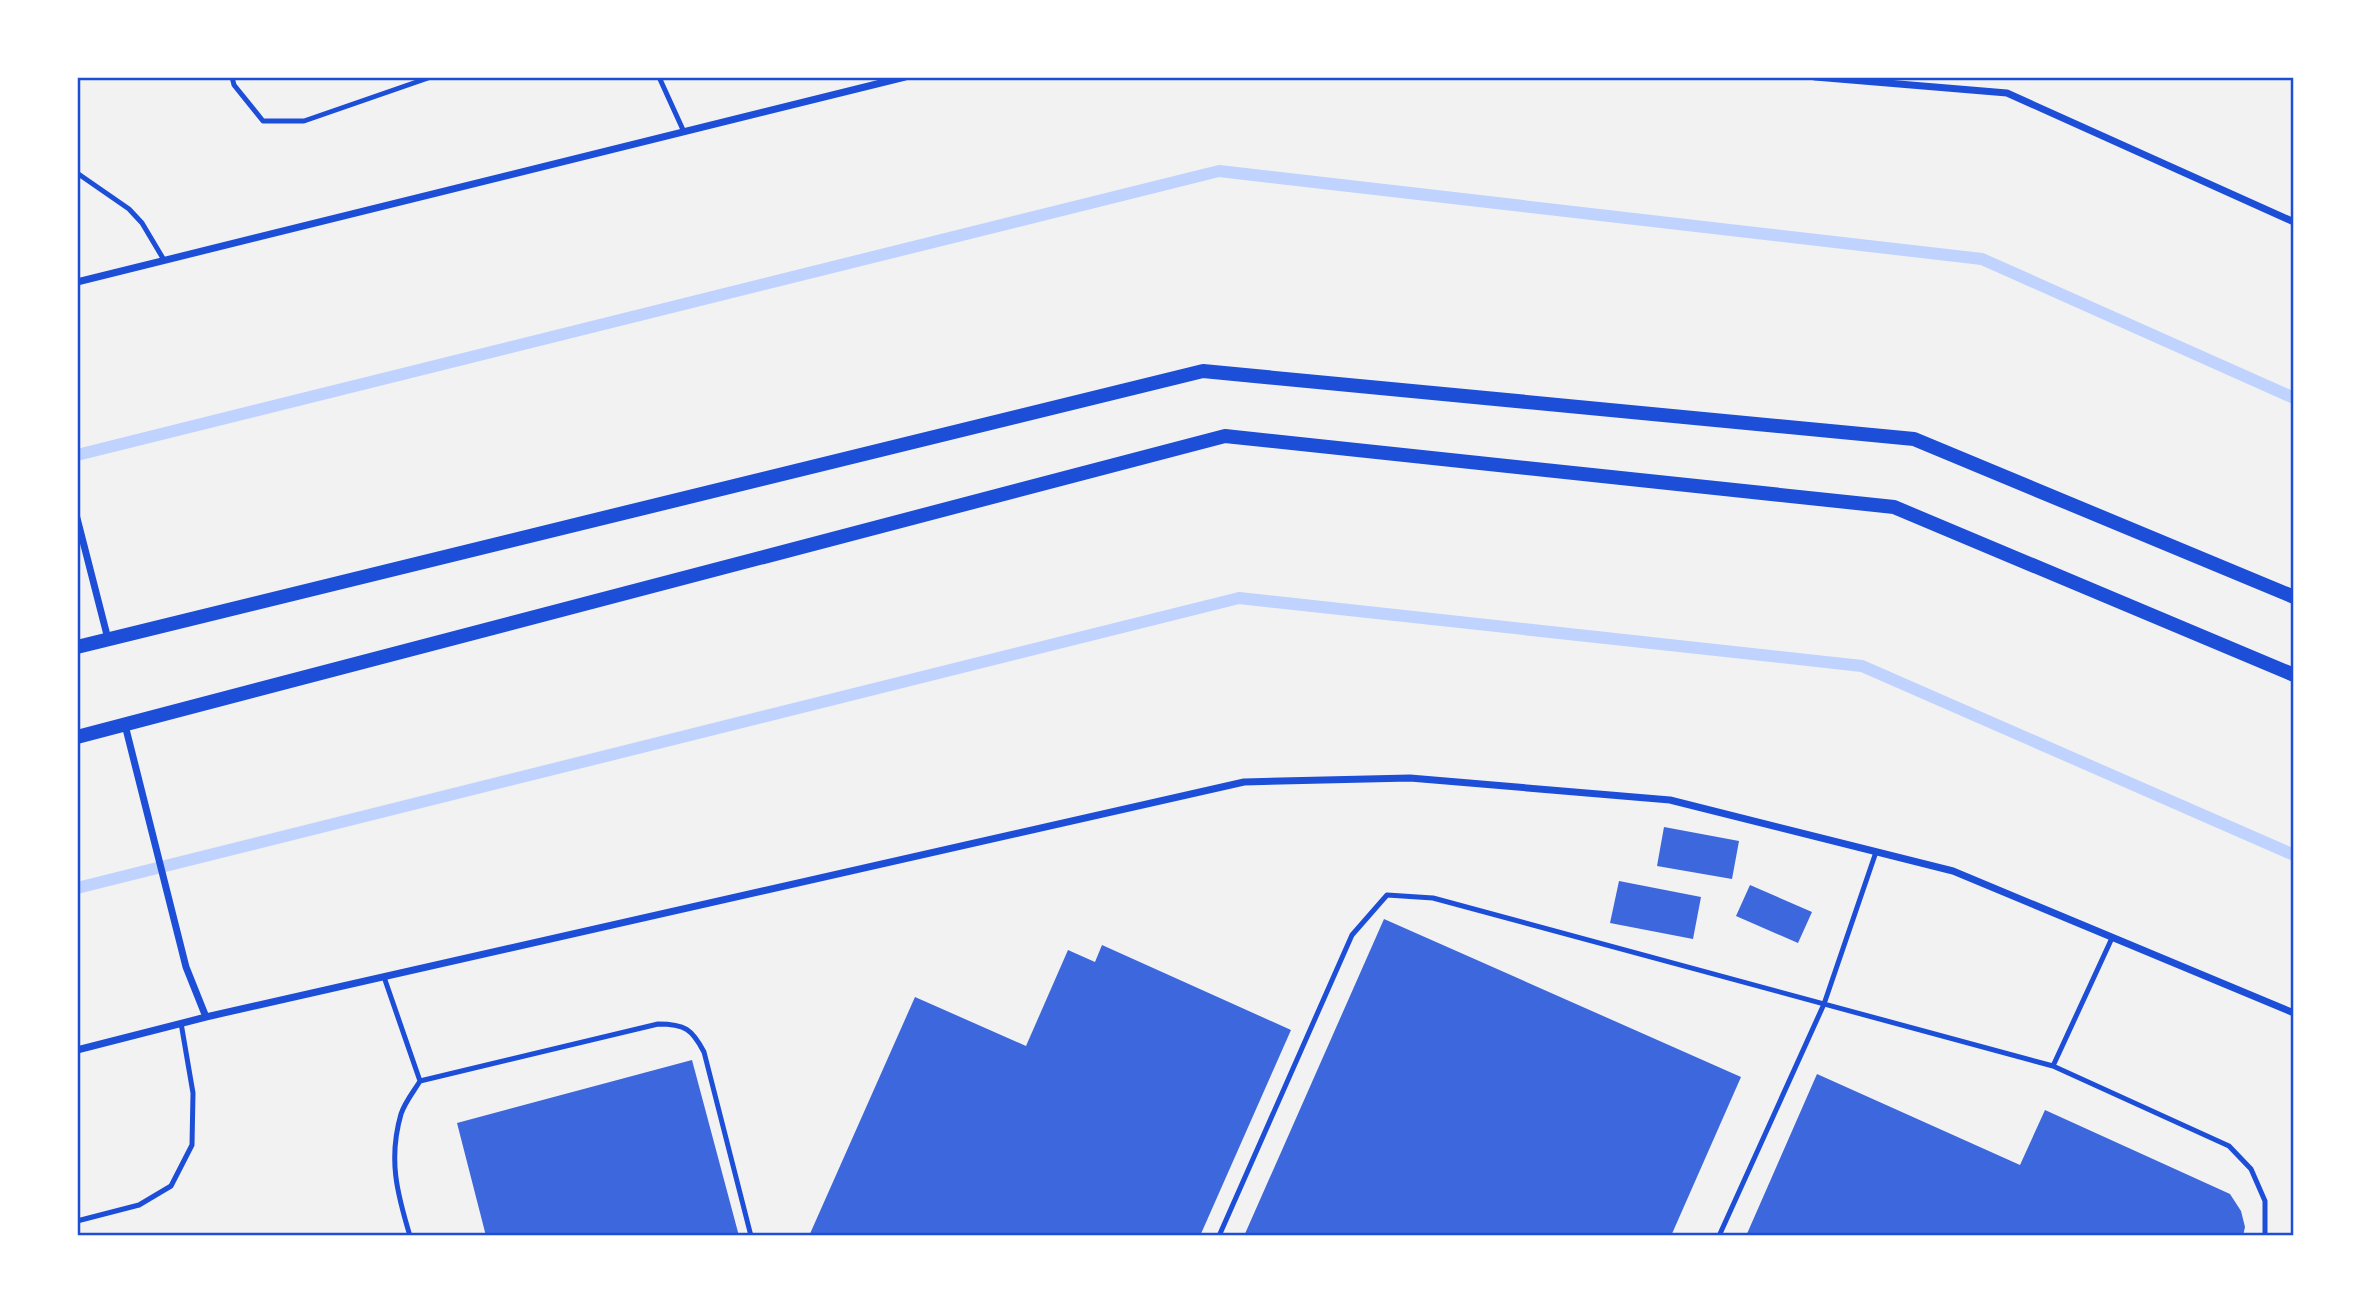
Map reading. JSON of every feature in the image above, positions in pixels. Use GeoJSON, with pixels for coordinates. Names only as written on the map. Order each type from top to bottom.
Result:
{"type":"FeatureCollection","features":[{"type":"Feature","properties":{"kind":"main road"},"geometry":{"type":"LineString","coordinates":[[77,647],[1203,372],[1914,439],[2294,597]]}},
{"type":"Feature","properties":{"kind":"main road"},"geometry":{"type":"LineString","coordinates":[[77,737],[1225,436],[1894,507],[2294,675]]}},
{"type":"Feature","properties":{"kind":"street"},"geometry":{"type":"LineString","coordinates":[[77,282],[684,132],[884,79],[905,77]]}},
{"type":"Feature","properties":{"kind":"street"},"geometry":{"type":"LineString","coordinates":[[1815,77],[2007,93],[2294,222]]}},
{"type":"Feature","properties":{"kind":"street"},"geometry":{"type":"LineString","coordinates":[[77,518],[108,639]]}},
{"type":"Feature","properties":{"kind":"street"},"geometry":{"type":"LineString","coordinates":[[125,725],[186,967],[206,1017]]}},
{"type":"Feature","properties":{"kind":"street"},"geometry":{"type":"LineString","coordinates":[[77,1050],[206,1017],[1244,782],[1410,778],[1670,800],[1953,871],[2294,1013]]}},
{"type":"Feature","properties":{"kind":"lane"},"geometry":{"type":"LineString","coordinates":[[232,77],[234,85],[263,121],[304,121],[430,77]]}},
{"type":"Feature","properties":{"kind":"lane"},"geometry":{"type":"LineString","coordinates":[[659,77],[684,132]]}},
{"type":"Feature","properties":{"kind":"lane"},"geometry":{"type":"LineString","coordinates":[[77,173],[129,209],[142,223],[164,260]]}},
{"type":"Feature","properties":{"kind":"lane"},"geometry":{"type":"LineString","coordinates":[[1718,1236],[1824,1004],[1876,852]]}},
{"type":"Feature","properties":{"kind":"lane"},"geometry":{"type":"LineString","coordinates":[[1219,1236],[1352,935],[1387,895],[1433,898],[2053,1066],[2229,1146],[2251,1169],[2265,1201],[2265,1236]]}},
{"type":"Feature","properties":{"kind":"lane"},"geometry":{"type":"LineString","coordinates":[[2053,1066],[2112,937]]}},
{"type":"Feature","properties":{"kind":"lane"},"geometry":{"type":"LineString","coordinates":[[384,977],[420,1081]]}},
{"type":"Feature","properties":{"kind":"lane"},"geometry":{"type":"LineString","coordinates":[[77,1221],[139,1205],[172,1186],[192,1145],[193,1093],[181,1023]]}},
{"type":"Feature","properties":{"kind":"lane"},"geometry":{"type":"LineString","coordinates":[[410,1236],[396,1186],[395,1150],[402,1112],[420,1081],[658,1024],[679,1024],[695,1035],[704,1052],[751,1236]]}},
{"type":"Feature","properties":{"kind":"building"},"geometry":{"type":"Polygon","coordinates":[[[1664,827],[1739,841],[1732,879],[1657,866],[1664,827]]]}},
{"type":"Feature","properties":{"kind":"building"},"geometry":{"type":"Polygon","coordinates":[[[1619,881],[1701,897],[1693,939],[1610,923],[1619,881]]]}},
{"type":"Feature","properties":{"kind":"building"},"geometry":{"type":"Polygon","coordinates":[[[1750,885],[1812,912],[1798,943],[1736,916],[1750,885]]]}},
{"type":"Feature","properties":{"kind":"building"},"geometry":{"type":"Polygon","coordinates":[[[1384,919],[1741,1077],[1671,1236],[1244,1236],[1384,919]]]}},
{"type":"Feature","properties":{"kind":"building"},"geometry":{"type":"Polygon","coordinates":[[[1102,945],[1291,1030],[1200,1236],[809,1236],[915,997],[1026,1046],[1068,950],[1095,962],[1102,945]]]}},
{"type":"Feature","properties":{"kind":"building"},"geometry":{"type":"Polygon","coordinates":[[[692,1060],[739,1236],[486,1236],[457,1123],[692,1060]]]}},
{"type":"Feature","properties":{"kind":"building"},"geometry":{"type":"Polygon","coordinates":[[[1817,1074],[2020,1165],[2045,1110],[2230,1194],[2241,1211],[2245,1227],[2243,1236],[1746,1236],[1817,1074]]]}},
{"type":"Feature","properties":{"kind":"waterway"},"geometry":{"type":"LineString","coordinates":[[77,455],[1219,171],[1982,259],[2294,398]]}},
{"type":"Feature","properties":{"kind":"waterway"},"geometry":{"type":"LineString","coordinates":[[77,888],[1239,598],[1862,666],[2294,855]]}}]}
